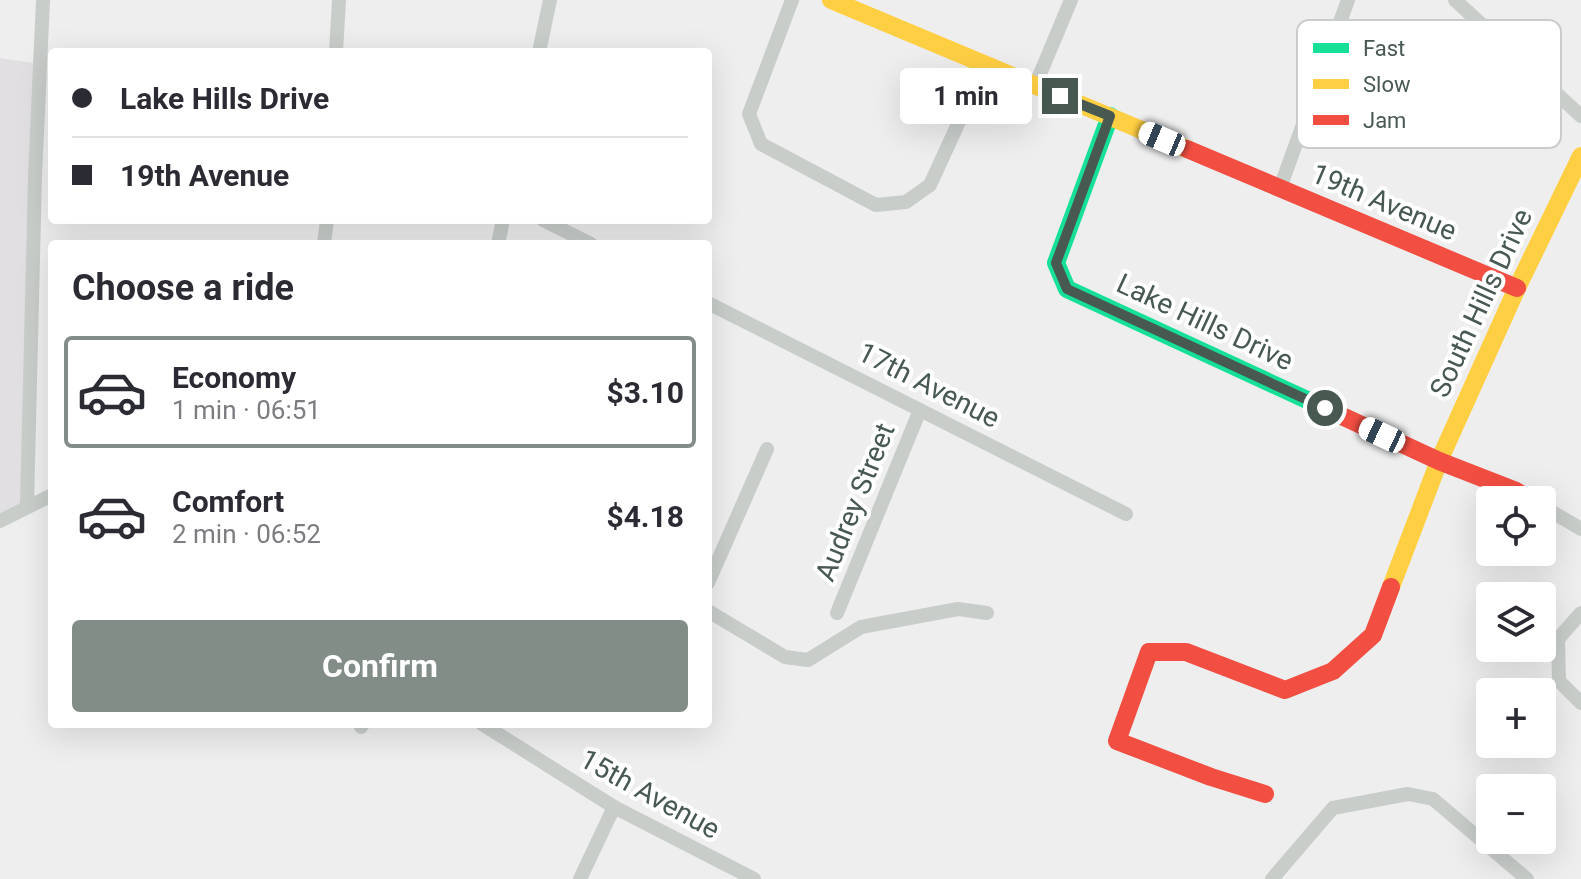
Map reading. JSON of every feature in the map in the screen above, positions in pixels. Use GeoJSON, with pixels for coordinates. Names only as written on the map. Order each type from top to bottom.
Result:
{"type":"FeatureCollection","features":[{"type":"Feature","properties":{"kind":"street"},"geometry":{"type":"LineString","coordinates":[[27,505],[43,0]]}},
{"type":"Feature","properties":{"kind":"street"},"geometry":{"type":"LineString","coordinates":[[336,48],[339,0]]}},
{"type":"Feature","properties":{"kind":"street"},"geometry":{"type":"LineString","coordinates":[[540,48],[550,0]]}},
{"type":"Feature","properties":{"kind":"street"},"geometry":{"type":"LineString","coordinates":[[792,0],[749,114],[761,144],[876,205],[906,202],[930,185],[985,65]]}},
{"type":"Feature","properties":{"kind":"street","name":"19th Avenue"},"geometry":{"type":"LineString","coordinates":[[831,0],[1517,288]]}},
{"type":"Feature","properties":{"kind":"street"},"geometry":{"type":"LineString","coordinates":[[1035,86],[1071,0]]}},
{"type":"Feature","properties":{"kind":"street"},"geometry":{"type":"LineString","coordinates":[[1341,20],[1348,0]]}},
{"type":"Feature","properties":{"kind":"street"},"geometry":{"type":"LineString","coordinates":[[1455,0],[1477,20]]}},
{"type":"Feature","properties":{"kind":"street"},"geometry":{"type":"LineString","coordinates":[[1561,98],[1581,116]]}},
{"type":"Feature","properties":{"kind":"street","name":"Lake Hills Drive"},"geometry":{"type":"LineString","coordinates":[[1110,116],[1056,263],[1067,289],[1439,461],[1503,486]]}},
{"type":"Feature","properties":{"kind":"street"},"geometry":{"type":"LineString","coordinates":[[1280,188],[1297,141]]}},
{"type":"Feature","properties":{"kind":"street","name":"South Hills Drive"},"geometry":{"type":"LineString","coordinates":[[1265,794],[1117,741],[1149,652],[1186,652],[1285,690],[1333,671],[1373,635],[1439,461],[1581,156]]}},
{"type":"Feature","properties":{"kind":"street"},"geometry":{"type":"LineString","coordinates":[[551,224],[583,240]]}},
{"type":"Feature","properties":{"kind":"street","name":"17th Avenue"},"geometry":{"type":"LineString","coordinates":[[712,305],[1126,514]]}},
{"type":"Feature","properties":{"kind":"street","name":"Audrey Street"},"geometry":{"type":"LineString","coordinates":[[837,613],[920,410]]}},
{"type":"Feature","properties":{"kind":"street"},"geometry":{"type":"LineString","coordinates":[[712,574],[767,449]]}},
{"type":"Feature","properties":{"kind":"street"},"geometry":{"type":"LineString","coordinates":[[0,521],[48,497]]}},
{"type":"Feature","properties":{"kind":"street"},"geometry":{"type":"LineString","coordinates":[[1556,514],[1581,529]]}},
{"type":"Feature","properties":{"kind":"street"},"geometry":{"type":"LineString","coordinates":[[712,613],[785,657],[808,660],[861,627],[958,609],[987,613]]}},
{"type":"Feature","properties":{"kind":"street"},"geometry":{"type":"LineString","coordinates":[[1581,613],[1558,639],[1559,681],[1581,703]]}},
{"type":"Feature","properties":{"kind":"street","name":"15th Avenue"},"geometry":{"type":"LineString","coordinates":[[488,728],[614,807],[754,879]]}},
{"type":"Feature","properties":{"kind":"street"},"geometry":{"type":"LineString","coordinates":[[1272,879],[1333,808],[1408,794],[1433,799],[1527,879]]}},
{"type":"Feature","properties":{"kind":"street"},"geometry":{"type":"LineString","coordinates":[[580,879],[614,807]]}},
{"type":"Feature","properties":{"kind":"shaded area"},"geometry":{"type":"Polygon","coordinates":[[[0,58],[40,64],[27,505],[0,521],[0,58]]]}},
{"type":"Feature","properties":{"kind":"traffic: fast"},"geometry":{"type":"LineString","coordinates":[[1110,116],[1056,263],[1067,289],[1344,417]]}},
{"type":"Feature","properties":{"kind":"traffic: slow"},"geometry":{"type":"LineString","coordinates":[[831,0],[1187,149]]}},
{"type":"Feature","properties":{"kind":"traffic: slow"},"geometry":{"type":"LineString","coordinates":[[1391,587],[1439,461],[1581,156]]}},
{"type":"Feature","properties":{"kind":"traffic: jam"},"geometry":{"type":"LineString","coordinates":[[1187,149],[1517,288]]}},
{"type":"Feature","properties":{"kind":"traffic: jam"},"geometry":{"type":"LineString","coordinates":[[1344,417],[1439,461],[1503,486]]}},
{"type":"Feature","properties":{"kind":"traffic: jam"},"geometry":{"type":"LineString","coordinates":[[1265,794],[1117,741],[1149,652],[1186,652],[1285,690],[1333,671],[1373,635],[1391,587]]}},
{"type":"Feature","properties":{"kind":"route"},"geometry":{"type":"LineString","coordinates":[[1060,96],[1110,116],[1056,263],[1067,289],[1325,408]]}}]}
